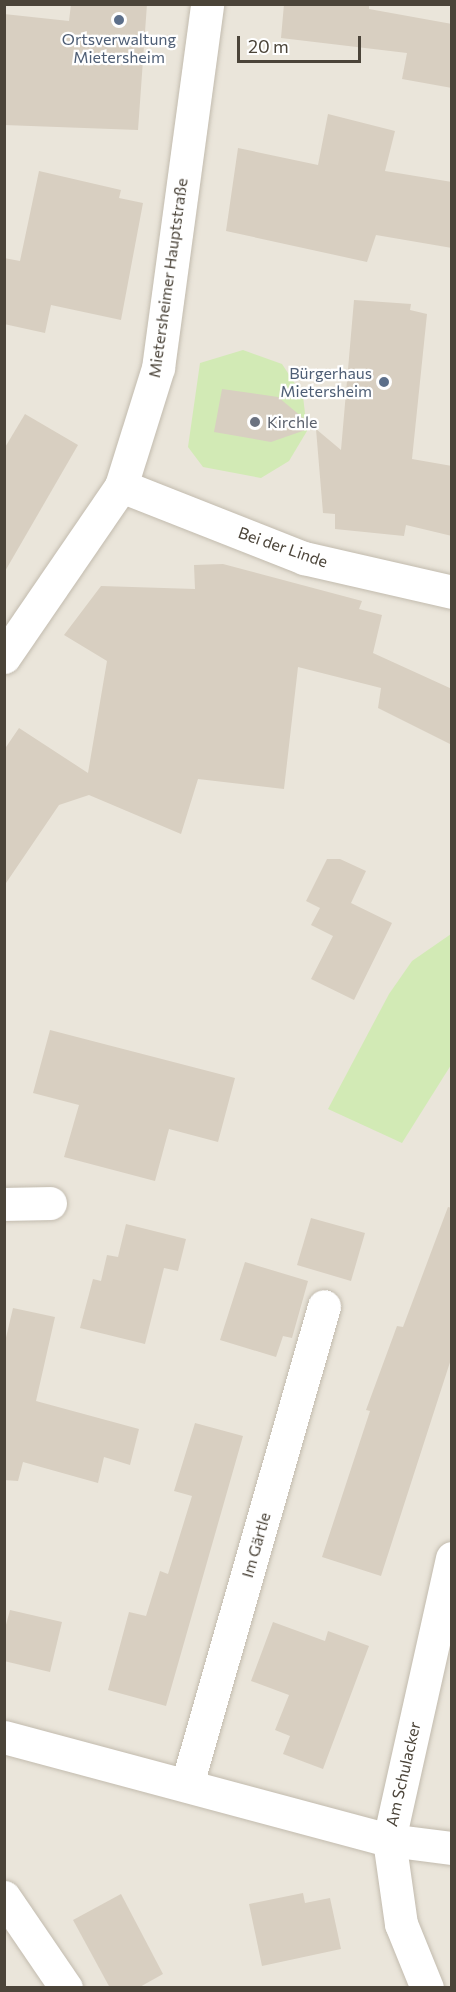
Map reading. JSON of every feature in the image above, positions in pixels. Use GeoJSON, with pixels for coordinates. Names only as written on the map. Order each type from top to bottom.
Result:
{"type":"FeatureCollection","features":[{"type":"Feature","properties":{"kind":"street","name":"Mietersheimer Hauptstraße"},"geometry":{"type":"LineString","coordinates":[[4,657],[121,486],[158,368],[207,4]]}},
{"type":"Feature","properties":{"kind":"street","name":"Bei der Linde"},"geometry":{"type":"LineString","coordinates":[[121,486],[304,558],[452,592]]}},
{"type":"Feature","properties":{"kind":"street"},"geometry":{"type":"LineString","coordinates":[[4,1204],[50,1203]]}},
{"type":"Feature","properties":{"kind":"street","name":"Im Gärtle"},"geometry":{"type":"LineString","coordinates":[[187,1785],[324,1306]]}},
{"type":"Feature","properties":{"kind":"street","name":"Am Schulacker"},"geometry":{"type":"LineString","coordinates":[[427,1988],[400,1924],[389,1840],[452,1558]]}},
{"type":"Feature","properties":{"kind":"street"},"geometry":{"type":"LineString","coordinates":[[4,1737],[389,1840],[452,1848]]}},
{"type":"Feature","properties":{"kind":"street"},"geometry":{"type":"LineString","coordinates":[[4,1898],[66,1988]]}},
{"type":"Feature","properties":{"kind":"shaded area"},"geometry":{"type":"Polygon","coordinates":[[[5,5],[451,5],[451,1987],[5,1987],[5,5]]]}},
{"type":"Feature","properties":{"kind":"green space"},"geometry":{"type":"Polygon","coordinates":[[[243,350],[282,364],[303,396],[307,431],[289,461],[261,478],[203,467],[188,447],[200,363],[243,350]]]}},
{"type":"Feature","properties":{"kind":"green space"},"geometry":{"type":"Polygon","coordinates":[[[451,934],[451,1065],[402,1143],[328,1109],[389,994],[412,961],[451,934]]]}},
{"type":"Feature","properties":{"kind":"building"},"geometry":{"type":"Polygon","coordinates":[[[71,4],[147,4],[138,130],[4,125],[4,14],[69,21],[71,4]]]}},
{"type":"Feature","properties":{"kind":"building"},"geometry":{"type":"Polygon","coordinates":[[[284,4],[369,4],[369,9],[452,24],[452,88],[402,79],[407,53],[281,38],[284,4]]]}},
{"type":"Feature","properties":{"kind":"building"},"geometry":{"type":"Polygon","coordinates":[[[328,114],[395,131],[385,171],[452,182],[452,248],[376,235],[367,262],[226,231],[238,148],[318,165],[328,114]]]}},
{"type":"Feature","properties":{"kind":"building"},"geometry":{"type":"Polygon","coordinates":[[[39,171],[121,190],[119,198],[143,203],[121,320],[51,305],[45,333],[4,324],[4,258],[20,261],[39,171]]]}},
{"type":"Feature","properties":{"kind":"building","name":"Bürgerhaus Mietersheim"},"geometry":{"type":"Polygon","coordinates":[[[354,300],[411,304],[410,310],[427,314],[412,459],[452,466],[452,536],[406,525],[404,536],[335,529],[335,514],[323,513],[316,429],[341,450],[354,300]]]}},
{"type":"Feature","properties":{"kind":"building","name":"Kirchle"},"geometry":{"type":"Polygon","coordinates":[[[222,389],[278,397],[314,427],[271,442],[214,432],[222,389]]]}},
{"type":"Feature","properties":{"kind":"building"},"geometry":{"type":"Polygon","coordinates":[[[25,414],[78,445],[4,573],[4,449],[25,414]]]}},
{"type":"Feature","properties":{"kind":"building"},"geometry":{"type":"Polygon","coordinates":[[[223,564],[362,601],[359,609],[382,615],[373,653],[452,689],[452,745],[378,708],[381,688],[298,667],[284,789],[198,779],[181,834],[89,795],[59,805],[4,886],[4,750],[19,728],[88,773],[107,661],[64,635],[101,586],[195,589],[194,565],[223,564]]]}},
{"type":"Feature","properties":{"kind":"building"},"geometry":{"type":"Polygon","coordinates":[[[327,859],[340,859],[366,871],[351,903],[392,923],[354,1000],[311,979],[333,936],[311,925],[320,908],[306,901],[327,859]]]}},
{"type":"Feature","properties":{"kind":"building"},"geometry":{"type":"Polygon","coordinates":[[[50,1030],[235,1078],[218,1142],[169,1129],[155,1181],[64,1157],[79,1105],[33,1093],[50,1030]]]}},
{"type":"Feature","properties":{"kind":"building"},"geometry":{"type":"Polygon","coordinates":[[[448,1207],[452,1208],[452,1356],[381,1576],[322,1557],[370,1411],[366,1410],[397,1326],[403,1327],[448,1207]]]}},
{"type":"Feature","properties":{"kind":"building"},"geometry":{"type":"Polygon","coordinates":[[[311,1218],[365,1233],[351,1281],[297,1265],[311,1218]]]}},
{"type":"Feature","properties":{"kind":"building"},"geometry":{"type":"Polygon","coordinates":[[[126,1224],[186,1239],[178,1271],[164,1268],[145,1344],[80,1328],[93,1279],[101,1281],[107,1255],[118,1257],[126,1224]]]}},
{"type":"Feature","properties":{"kind":"building"},"geometry":{"type":"Polygon","coordinates":[[[245,1262],[308,1281],[292,1338],[283,1336],[276,1357],[220,1340],[245,1262]]]}},
{"type":"Feature","properties":{"kind":"building"},"geometry":{"type":"Polygon","coordinates":[[[13,1308],[55,1317],[36,1401],[139,1429],[130,1465],[104,1457],[98,1483],[23,1462],[18,1481],[4,1480],[4,1346],[13,1308]]]}},
{"type":"Feature","properties":{"kind":"building"},"geometry":{"type":"Polygon","coordinates":[[[195,1423],[243,1436],[166,1706],[108,1690],[129,1612],[146,1616],[160,1571],[168,1574],[192,1496],[174,1491],[195,1423]]]}},
{"type":"Feature","properties":{"kind":"building"},"geometry":{"type":"Polygon","coordinates":[[[10,1610],[62,1622],[50,1672],[4,1661],[4,1632],[10,1610]]]}},
{"type":"Feature","properties":{"kind":"building"},"geometry":{"type":"Polygon","coordinates":[[[273,1622],[325,1641],[328,1631],[369,1646],[323,1769],[283,1754],[290,1736],[275,1730],[289,1695],[251,1681],[273,1622]]]}},
{"type":"Feature","properties":{"kind":"building"},"geometry":{"type":"Polygon","coordinates":[[[303,1893],[305,1903],[330,1898],[341,1949],[262,1966],[249,1904],[303,1893]]]}},
{"type":"Feature","properties":{"kind":"building"},"geometry":{"type":"Polygon","coordinates":[[[121,1894],[163,1974],[138,1988],[110,1988],[73,1920],[121,1894]]]}},
{"type":"Feature","properties":{"kind":"place","name":"Ortsverwaltung Mietersheim"},"geometry":{"type":"Point","coordinates":[119,20]}},
{"type":"Feature","properties":{"kind":"place","name":"Bürgerhaus Mietersheim"},"geometry":{"type":"Point","coordinates":[384,382]}},
{"type":"Feature","properties":{"kind":"place","name":"Kirchle"},"geometry":{"type":"Point","coordinates":[255,422]}}]}
